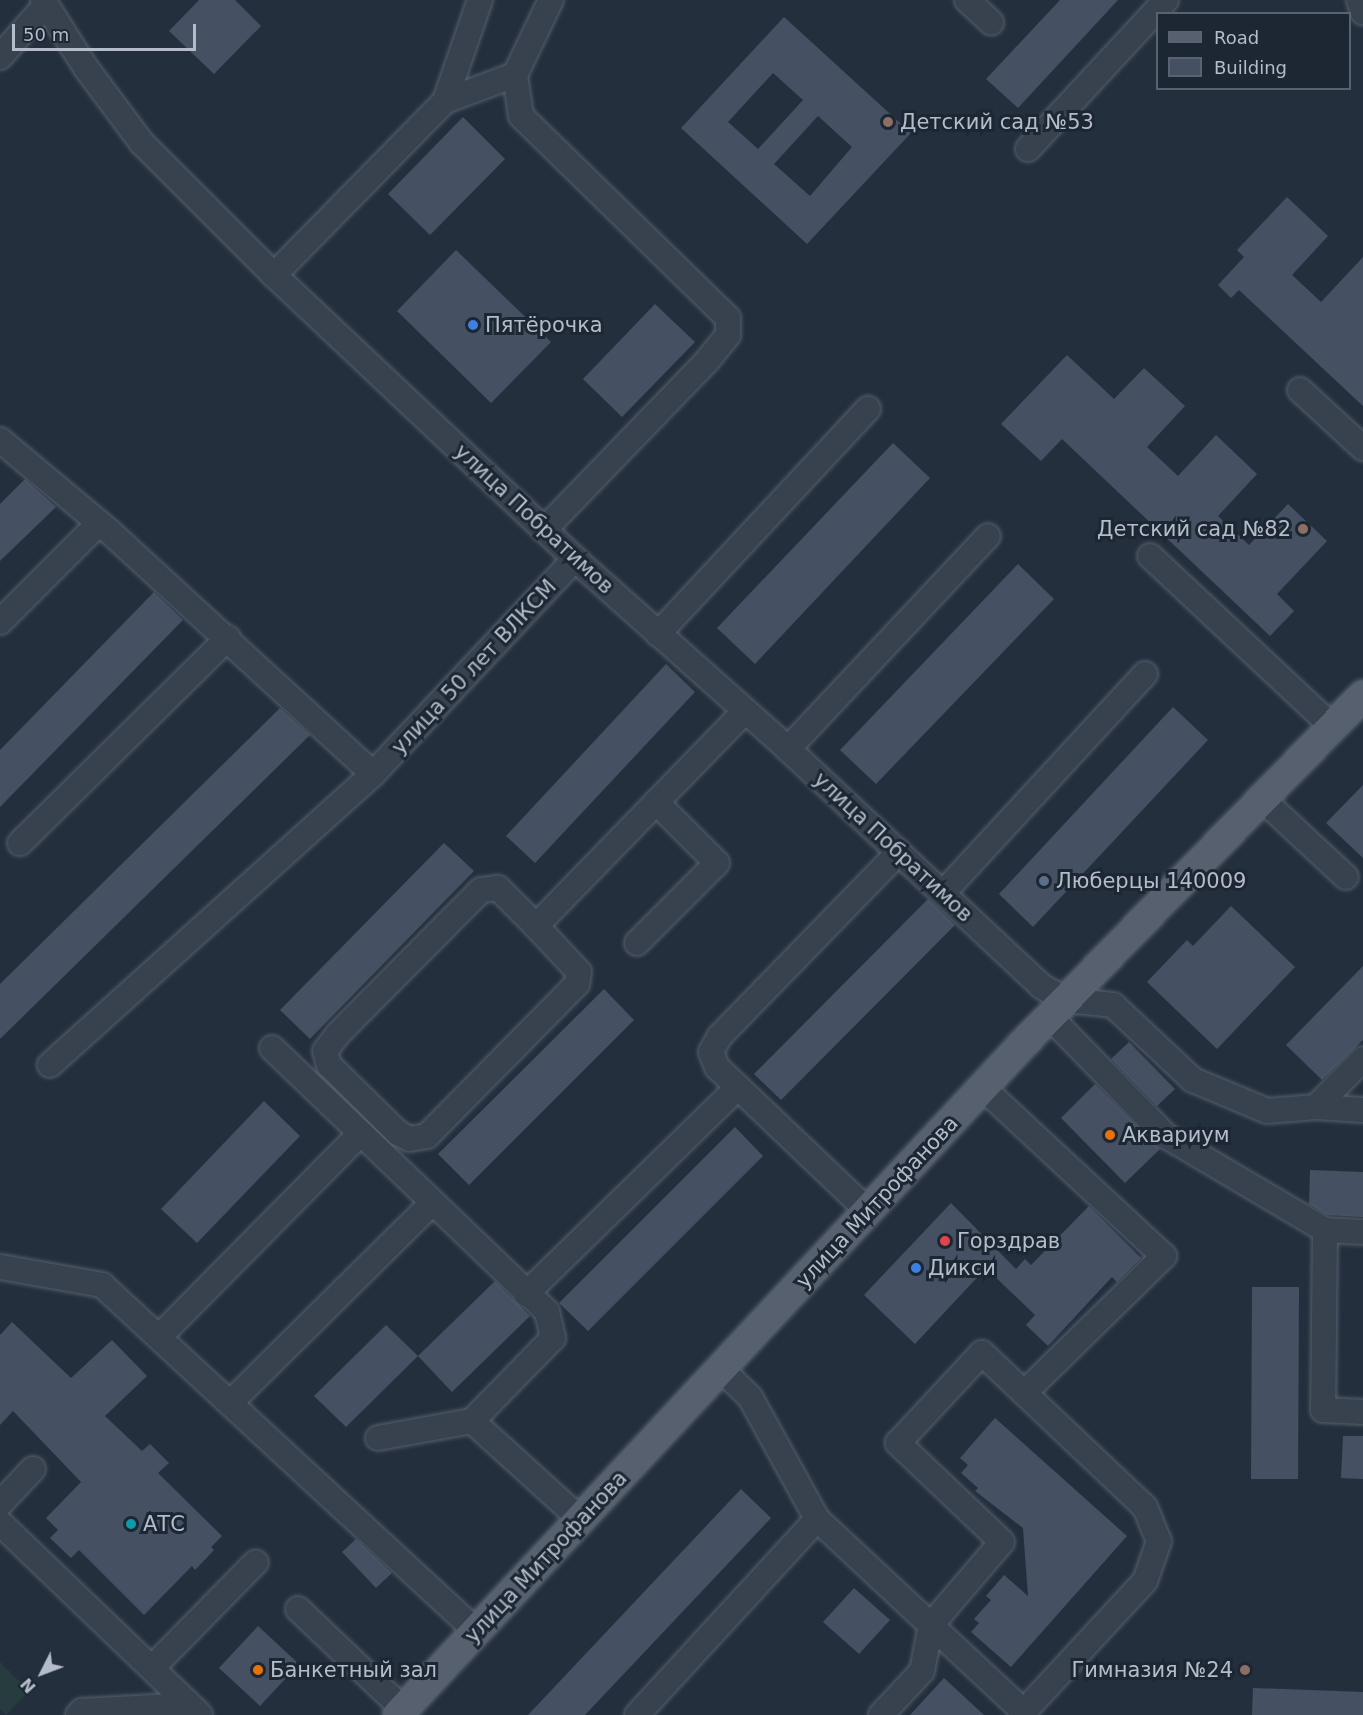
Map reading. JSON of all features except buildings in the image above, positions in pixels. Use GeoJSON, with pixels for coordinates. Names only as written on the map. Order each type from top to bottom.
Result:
{"type":"FeatureCollection","features":[{"type":"Feature","properties":{"kind":"main road","name":"улица Митрофанова"},"geometry":{"type":"LineString","coordinates":[[401,1712],[1058,1008],[1363,695]]}},
{"type":"Feature","properties":{"kind":"street"},"geometry":{"type":"LineString","coordinates":[[445,101],[480,0]]}},
{"type":"Feature","properties":{"kind":"street"},"geometry":{"type":"LineString","coordinates":[[544,530],[708,360],[728,335],[728,318],[521,116],[515,75],[552,0]]}},
{"type":"Feature","properties":{"kind":"street"},"geometry":{"type":"LineString","coordinates":[[967,0],[991,22]]}},
{"type":"Feature","properties":{"kind":"street"},"geometry":{"type":"LineString","coordinates":[[1028,149],[1166,0]]}},
{"type":"Feature","properties":{"kind":"street"},"geometry":{"type":"LineString","coordinates":[[1359,0],[1363,12]]}},
{"type":"Feature","properties":{"kind":"street"},"geometry":{"type":"LineString","coordinates":[[0,57],[45,3]]}},
{"type":"Feature","properties":{"kind":"street","name":"улица Побратимов"},"geometry":{"type":"LineString","coordinates":[[45,3],[142,143],[274,275],[575,559],[788,749],[944,893],[1041,986],[1058,1008]]}},
{"type":"Feature","properties":{"kind":"street"},"geometry":{"type":"LineString","coordinates":[[274,275],[445,101],[515,75]]}},
{"type":"Feature","properties":{"kind":"street"},"geometry":{"type":"LineString","coordinates":[[1300,390],[1363,448]]}},
{"type":"Feature","properties":{"kind":"street"},"geometry":{"type":"LineString","coordinates":[[658,634],[868,409]]}},
{"type":"Feature","properties":{"kind":"street"},"geometry":{"type":"LineString","coordinates":[[0,440],[99,523],[228,638],[373,774]]}},
{"type":"Feature","properties":{"kind":"street"},"geometry":{"type":"LineString","coordinates":[[0,622],[99,523]]}},
{"type":"Feature","properties":{"kind":"street"},"geometry":{"type":"LineString","coordinates":[[788,749],[988,536]]}},
{"type":"Feature","properties":{"kind":"street"},"geometry":{"type":"LineString","coordinates":[[1150,556],[1332,727]]}},
{"type":"Feature","properties":{"kind":"street","name":"улица 50 лет ВЛКСМ"},"geometry":{"type":"LineString","coordinates":[[50,1065],[373,774],[575,559]]}},
{"type":"Feature","properties":{"kind":"street"},"geometry":{"type":"LineString","coordinates":[[20,843],[228,638]]}},
{"type":"Feature","properties":{"kind":"street"},"geometry":{"type":"LineString","coordinates":[[944,893],[1145,674]]}},
{"type":"Feature","properties":{"kind":"street"},"geometry":{"type":"LineString","coordinates":[[536,926],[745,711]]}},
{"type":"Feature","properties":{"kind":"street"},"geometry":{"type":"LineString","coordinates":[[1263,800],[1346,877]]}},
{"type":"Feature","properties":{"kind":"street"},"geometry":{"type":"LineString","coordinates":[[637,943],[717,863],[656,802]]}},
{"type":"Feature","properties":{"kind":"street"},"geometry":{"type":"LineString","coordinates":[[868,1211],[717,1067],[711,1052],[720,1036],[899,852]]}},
{"type":"Feature","properties":{"kind":"street"},"geometry":{"type":"LineString","coordinates":[[498,888],[536,926],[579,972],[577,984],[427,1136],[410,1140],[398,1133],[328,1065],[325,1051],[338,1034],[481,890],[498,888]]}},
{"type":"Feature","properties":{"kind":"street"},"geometry":{"type":"LineString","coordinates":[[1058,1008],[1113,1005],[1193,1080],[1267,1111],[1316,1107],[1363,1110]]}},
{"type":"Feature","properties":{"kind":"street"},"geometry":{"type":"LineString","coordinates":[[1058,1008],[1166,1136],[1325,1230],[1363,1232]]}},
{"type":"Feature","properties":{"kind":"street"},"geometry":{"type":"LineString","coordinates":[[272,1048],[431,1204],[547,1312],[553,1338],[472,1421],[378,1438]]}},
{"type":"Feature","properties":{"kind":"street"},"geometry":{"type":"LineString","coordinates":[[1316,1107],[1363,1059]]}},
{"type":"Feature","properties":{"kind":"street"},"geometry":{"type":"LineString","coordinates":[[526,1294],[738,1086]]}},
{"type":"Feature","properties":{"kind":"street"},"geometry":{"type":"LineString","coordinates":[[983,1088],[1164,1256],[1025,1392]]}},
{"type":"Feature","properties":{"kind":"street"},"geometry":{"type":"LineString","coordinates":[[159,1337],[360,1134]]}},
{"type":"Feature","properties":{"kind":"street"},"geometry":{"type":"LineString","coordinates":[[230,1403],[431,1204]]}},
{"type":"Feature","properties":{"kind":"street"},"geometry":{"type":"LineString","coordinates":[[1325,1230],[1323,1410],[1363,1412]]}},
{"type":"Feature","properties":{"kind":"street"},"geometry":{"type":"LineString","coordinates":[[0,1267],[102,1285],[476,1631]]}},
{"type":"Feature","properties":{"kind":"street"},"geometry":{"type":"LineString","coordinates":[[722,1370],[750,1397],[817,1519],[931,1625],[1023,1714],[1145,1581],[1158,1540],[1145,1507],[982,1353],[898,1443],[1002,1542],[931,1625],[922,1671],[881,1715]]}},
{"type":"Feature","properties":{"kind":"street"},"geometry":{"type":"LineString","coordinates":[[472,1421],[581,1520]]}},
{"type":"Feature","properties":{"kind":"street"},"geometry":{"type":"LineString","coordinates":[[0,1504],[33,1469]]}},
{"type":"Feature","properties":{"kind":"street"},"geometry":{"type":"LineString","coordinates":[[637,1715],[817,1519]]}},
{"type":"Feature","properties":{"kind":"street"},"geometry":{"type":"LineString","coordinates":[[0,1522],[195,1710]]}},
{"type":"Feature","properties":{"kind":"street"},"geometry":{"type":"LineString","coordinates":[[152,1668],[256,1562]]}},
{"type":"Feature","properties":{"kind":"street"},"geometry":{"type":"LineString","coordinates":[[298,1609],[401,1712]]}},
{"type":"Feature","properties":{"kind":"street"},"geometry":{"type":"LineString","coordinates":[[78,1715],[82,1711],[195,1710]]}},
{"type":"Feature","properties":{"kind":"green space"},"geometry":{"type":"Polygon","coordinates":[[[0,1662],[29,1691],[6,1715],[0,1709],[0,1662]]]}},
{"type":"Feature","properties":{"kind":"place","name":"Детский сад №53"},"geometry":{"type":"Point","coordinates":[888,122]}},
{"type":"Feature","properties":{"kind":"place","name":"Пятёрочка"},"geometry":{"type":"Point","coordinates":[473,325]}},
{"type":"Feature","properties":{"kind":"place","name":"Детский сад №82"},"geometry":{"type":"Point","coordinates":[1303,529]}},
{"type":"Feature","properties":{"kind":"place","name":"Люберцы 140009"},"geometry":{"type":"Point","coordinates":[1044,881]}},
{"type":"Feature","properties":{"kind":"place","name":"Аквариум"},"geometry":{"type":"Point","coordinates":[1110,1135]}},
{"type":"Feature","properties":{"kind":"place","name":"Горздрав"},"geometry":{"type":"Point","coordinates":[945,1241]}},
{"type":"Feature","properties":{"kind":"place","name":"Дикси"},"geometry":{"type":"Point","coordinates":[916,1268]}},
{"type":"Feature","properties":{"kind":"place","name":"АТС"},"geometry":{"type":"Point","coordinates":[131,1524]}},
{"type":"Feature","properties":{"kind":"place","name":"Банкетный зал"},"geometry":{"type":"Point","coordinates":[258,1670]}},
{"type":"Feature","properties":{"kind":"place","name":"Гимназия №24"},"geometry":{"type":"Point","coordinates":[1245,1670]}}]}
